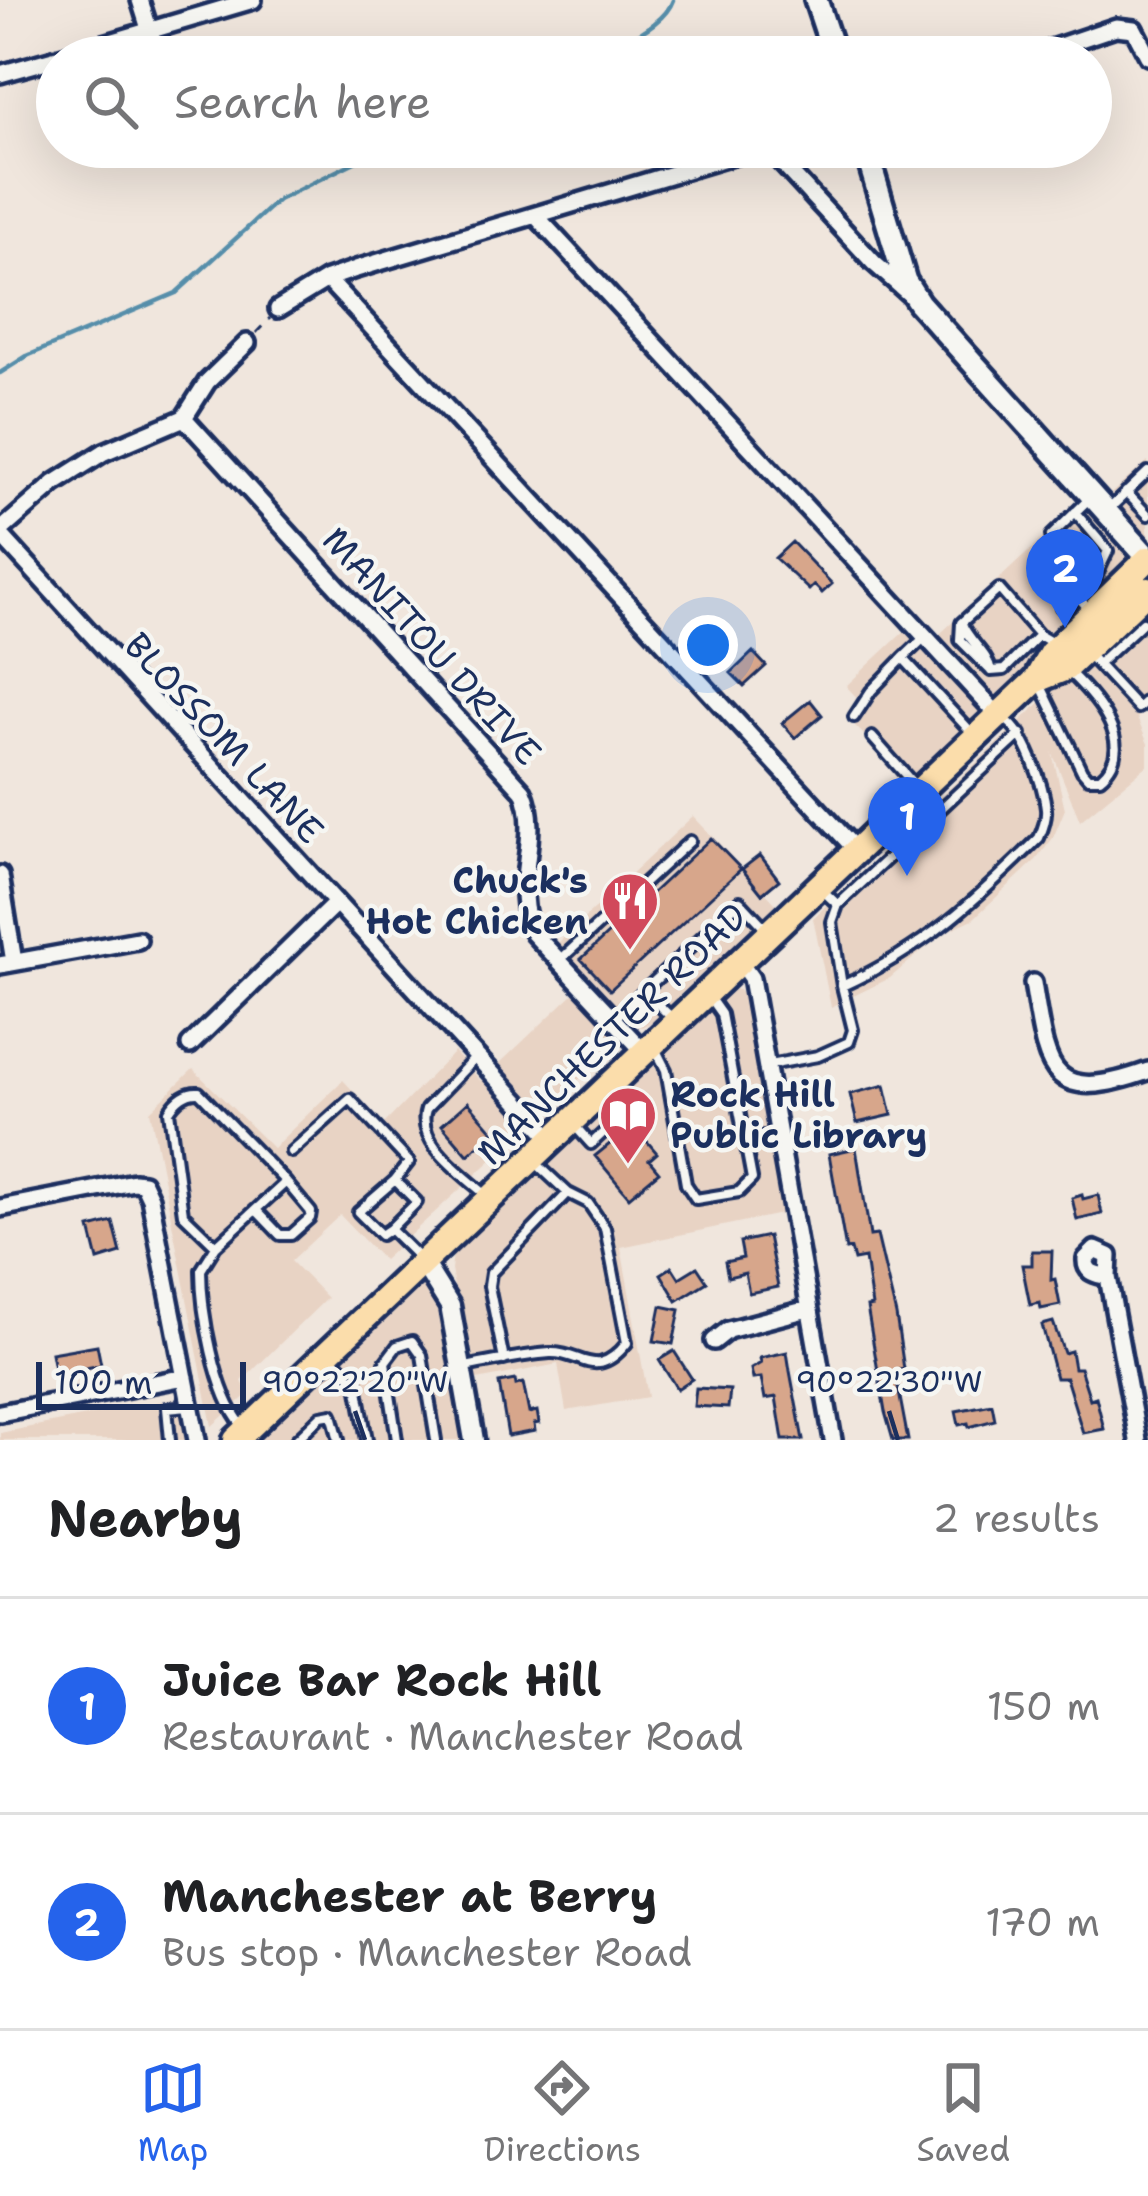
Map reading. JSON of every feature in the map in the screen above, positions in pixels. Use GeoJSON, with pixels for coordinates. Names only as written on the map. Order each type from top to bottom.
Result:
{"type":"FeatureCollection","features":[{"type":"Feature","properties":{"kind":"main road"},"geometry":{"type":"LineString","coordinates":[[816,0],[828,36]]}},
{"type":"Feature","properties":{"kind":"main road"},"geometry":{"type":"LineString","coordinates":[[871,168],[905,281],[919,303],[1148,558]]}},
{"type":"Feature","properties":{"kind":"main road","name":"MANCHESTER ROAD"},"geometry":{"type":"LineString","coordinates":[[1069,653],[1084,604],[1148,558]]}},
{"type":"Feature","properties":{"kind":"main road","name":"MANCHESTER ROAD"},"geometry":{"type":"LineString","coordinates":[[242,1436],[1030,685],[1069,653],[1140,620],[1148,590]]}},
{"type":"Feature","properties":{"kind":"street"},"geometry":{"type":"LineString","coordinates":[[140,0],[150,32]]}},
{"type":"Feature","properties":{"kind":"street"},"geometry":{"type":"LineString","coordinates":[[135,36],[253,0]]}},
{"type":"Feature","properties":{"kind":"street"},"geometry":{"type":"LineString","coordinates":[[1089,36],[1116,27],[1134,29],[1148,56]]}},
{"type":"Feature","properties":{"kind":"street"},"geometry":{"type":"LineString","coordinates":[[0,74],[36,64]]}},
{"type":"Feature","properties":{"kind":"street"},"geometry":{"type":"LineString","coordinates":[[278,309],[327,279],[694,168]]}},
{"type":"Feature","properties":{"kind":"street"},"geometry":{"type":"LineString","coordinates":[[785,168],[874,263],[919,303]]}},
{"type":"Feature","properties":{"kind":"street"},"geometry":{"type":"LineString","coordinates":[[536,215],[998,715]]}},
{"type":"Feature","properties":{"kind":"street"},"geometry":{"type":"LineString","coordinates":[[327,279],[856,850]]}},
{"type":"Feature","properties":{"kind":"street"},"geometry":{"type":"LineString","coordinates":[[0,532],[55,483],[104,452],[184,418],[207,382],[247,343]]}},
{"type":"Feature","properties":{"kind":"street","name":"MANITOU DRIVE"},"geometry":{"type":"LineString","coordinates":[[184,418],[523,791],[533,827],[522,899],[524,917],[613,1020],[649,1048]]}},
{"type":"Feature","properties":{"kind":"street","name":"BLOSSOM LANE"},"geometry":{"type":"LineString","coordinates":[[0,532],[476,1057],[562,1131]]}},
{"type":"Feature","properties":{"kind":"street"},"geometry":{"type":"LineString","coordinates":[[0,875],[7,963],[138,940]]}},
{"type":"Feature","properties":{"kind":"street"},"geometry":{"type":"LineString","coordinates":[[190,1046],[336,903]]}},
{"type":"Feature","properties":{"kind":"street"},"geometry":{"type":"LineString","coordinates":[[740,962],[751,978],[833,1440]]}},
{"type":"Feature","properties":{"kind":"street"},"geometry":{"type":"LineString","coordinates":[[1033,983],[1046,1055],[1057,1075],[1082,1084],[1113,1082],[1148,1071]]}},
{"type":"Feature","properties":{"kind":"street"},"geometry":{"type":"LineString","coordinates":[[0,1208],[143,1184],[150,1198],[197,1440]]}},
{"type":"Feature","properties":{"kind":"street"},"geometry":{"type":"LineString","coordinates":[[422,1261],[448,1299],[470,1439]]}},
{"type":"Feature","properties":{"kind":"street"},"geometry":{"type":"LineString","coordinates":[[1108,1277],[1138,1440]]}},
{"type":"Feature","properties":{"kind":"street"},"geometry":{"type":"LineString","coordinates":[[714,1341],[728,1330],[808,1309]]}},
{"type":"Feature","properties":{"kind":"street"},"geometry":{"type":"LineString","coordinates":[[0,1413],[185,1377]]}},
{"type":"Feature","properties":{"kind":"lane"},"geometry":{"type":"LineString","coordinates":[[1094,581],[1080,560],[1051,536],[1075,512],[1126,492],[1148,472]]}},
{"type":"Feature","properties":{"kind":"lane"},"geometry":{"type":"LineString","coordinates":[[1126,492],[1148,515]]}},
{"type":"Feature","properties":{"kind":"lane"},"geometry":{"type":"LineString","coordinates":[[1061,607],[1084,604],[1108,550],[1075,512]]}},
{"type":"Feature","properties":{"kind":"lane"},"geometry":{"type":"LineString","coordinates":[[1069,653],[991,670],[961,623],[998,589],[1138,708],[1148,699]]}},
{"type":"Feature","properties":{"kind":"lane"},"geometry":{"type":"LineString","coordinates":[[854,717],[871,691],[926,637]]}},
{"type":"Feature","properties":{"kind":"lane"},"geometry":{"type":"LineString","coordinates":[[1004,670],[1030,685],[1058,716],[1082,771],[1088,778],[1100,778],[1115,757],[1110,725],[1069,653]]}},
{"type":"Feature","properties":{"kind":"lane"},"geometry":{"type":"LineString","coordinates":[[903,658],[986,766]]}},
{"type":"Feature","properties":{"kind":"lane"},"geometry":{"type":"LineString","coordinates":[[842,986],[887,966],[961,915],[1039,838],[1046,809],[1021,734],[998,715]]}},
{"type":"Feature","properties":{"kind":"lane"},"geometry":{"type":"LineString","coordinates":[[767,1066],[818,1056],[849,1042],[853,1030],[832,922],[838,905],[1021,734]]}},
{"type":"Feature","properties":{"kind":"lane"},"geometry":{"type":"LineString","coordinates":[[872,737],[920,790]]}},
{"type":"Feature","properties":{"kind":"lane"},"geometry":{"type":"LineString","coordinates":[[559,961],[690,841]]}},
{"type":"Feature","properties":{"kind":"lane"},"geometry":{"type":"LineString","coordinates":[[818,887],[838,905]]}},
{"type":"Feature","properties":{"kind":"lane"},"geometry":{"type":"LineString","coordinates":[[613,1020],[740,902],[770,933]]}},
{"type":"Feature","properties":{"kind":"lane"},"geometry":{"type":"LineString","coordinates":[[644,991],[676,1022]]}},
{"type":"Feature","properties":{"kind":"lane"},"geometry":{"type":"LineString","coordinates":[[649,1048],[666,1070],[686,1184],[696,1199],[739,1192],[752,1179],[721,1014],[706,993]]}},
{"type":"Feature","properties":{"kind":"lane"},"geometry":{"type":"LineString","coordinates":[[476,1057],[426,1108],[422,1120],[432,1143],[490,1199]]}},
{"type":"Feature","properties":{"kind":"lane"},"geometry":{"type":"LineString","coordinates":[[216,1246],[183,1214],[169,1112],[173,1103],[191,1091],[199,1091],[311,1212],[291,1235],[280,1235],[256,1210]]}},
{"type":"Feature","properties":{"kind":"lane"},"geometry":{"type":"LineString","coordinates":[[291,1152],[350,1099],[409,1162],[358,1212],[381,1235],[417,1202],[394,1180]]}},
{"type":"Feature","properties":{"kind":"lane"},"geometry":{"type":"LineString","coordinates":[[745,1139],[780,1133]]}},
{"type":"Feature","properties":{"kind":"lane"},"geometry":{"type":"LineString","coordinates":[[460,1368],[557,1352],[591,1364],[615,1358],[627,1342],[605,1228],[588,1203],[568,1193],[532,1159]]}},
{"type":"Feature","properties":{"kind":"lane"},"geometry":{"type":"LineString","coordinates":[[242,1436],[223,1392],[201,1270],[216,1246],[286,1182]]}},
{"type":"Feature","properties":{"kind":"lane"},"geometry":{"type":"LineString","coordinates":[[504,1360],[489,1286],[491,1273],[568,1193]]}},
{"type":"Feature","properties":{"kind":"lane"},"geometry":{"type":"LineString","coordinates":[[390,1229],[422,1261]]}},
{"type":"Feature","properties":{"kind":"lane"},"geometry":{"type":"LineString","coordinates":[[397,1440],[385,1362],[397,1346],[412,1341],[422,1355],[436,1440]]}},
{"type":"Feature","properties":{"kind":"lane"},"geometry":{"type":"LineString","coordinates":[[328,1353],[357,1384],[367,1440]]}},
{"type":"Feature","properties":{"kind":"lane"},"geometry":{"type":"LineString","coordinates":[[170,1440],[167,1408],[190,1405]]}},
{"type":"Feature","properties":{"kind":"lane"},"geometry":{"type":"LineString","coordinates":[[296,1440],[321,1416],[332,1414],[339,1440]]}},
{"type":"Feature","properties":{"kind":"path"},"geometry":{"type":"LineString","coordinates":[[247,343],[278,309]]}},
{"type":"Feature","properties":{"kind":"shaded area"},"geometry":{"type":"Polygon","coordinates":[[[1148,461],[1148,536],[1107,497],[1148,461]]]}},
{"type":"Feature","properties":{"kind":"shaded area"},"geometry":{"type":"Polygon","coordinates":[[[1083,501],[1128,549],[1132,560],[1127,571],[911,781],[846,717],[861,702],[846,686],[909,627],[929,644],[1083,501]]]}},
{"type":"Feature","properties":{"kind":"shaded area"},"geometry":{"type":"Polygon","coordinates":[[[1148,600],[1148,708],[1137,718],[1148,744],[1148,765],[1080,821],[1052,752],[1065,809],[1053,838],[1036,860],[973,919],[943,933],[890,978],[831,1007],[813,918],[1148,600]]]}},
{"type":"Feature","properties":{"kind":"shaded area"},"geometry":{"type":"Polygon","coordinates":[[[693,816],[777,905],[658,1019],[642,1027],[629,1023],[557,944],[693,816]]]}},
{"type":"Feature","properties":{"kind":"shaded area"},"geometry":{"type":"Polygon","coordinates":[[[731,989],[745,998],[785,1213],[621,1247],[648,1397],[566,1411],[558,1364],[472,1381],[451,1270],[453,1253],[731,989]]]}},
{"type":"Feature","properties":{"kind":"shaded area"},"geometry":{"type":"Polygon","coordinates":[[[576,991],[622,1040],[383,1260],[340,1215],[291,1261],[327,1298],[242,1381],[248,1394],[212,1426],[150,1111],[193,1069],[273,1148],[343,1080],[384,1124],[454,1052],[481,1081],[576,991]]]}},
{"type":"Feature","properties":{"kind":"shaded area"},"geometry":{"type":"Polygon","coordinates":[[[426,1280],[435,1285],[465,1440],[259,1440],[426,1280]]]}},
{"type":"Feature","properties":{"kind":"shaded area"},"geometry":{"type":"Polygon","coordinates":[[[178,1398],[185,1440],[0,1440],[0,1433],[178,1398]]]}},
{"type":"Feature","properties":{"kind":"building"},"geometry":{"type":"Polygon","coordinates":[[[792,542],[832,584],[822,593],[814,585],[809,590],[775,558],[792,542]]]}},
{"type":"Feature","properties":{"kind":"building"},"geometry":{"type":"Polygon","coordinates":[[[753,652],[766,666],[744,686],[731,673],[753,652]]]}},
{"type":"Feature","properties":{"kind":"building"},"geometry":{"type":"Polygon","coordinates":[[[810,700],[822,715],[795,738],[782,723],[810,700]]]}},
{"type":"Feature","properties":{"kind":"building"},"geometry":{"type":"Polygon","coordinates":[[[711,838],[741,869],[610,990],[581,959],[711,838]]]}},
{"type":"Feature","properties":{"kind":"building"},"geometry":{"type":"Polygon","coordinates":[[[760,855],[779,880],[762,894],[742,869],[760,855]]]}},
{"type":"Feature","properties":{"kind":"building"},"geometry":{"type":"Polygon","coordinates":[[[885,1085],[892,1115],[857,1123],[850,1094],[885,1085]]]}},
{"type":"Feature","properties":{"kind":"building"},"geometry":{"type":"Polygon","coordinates":[[[468,1102],[494,1132],[468,1155],[442,1125],[468,1102]]]}},
{"type":"Feature","properties":{"kind":"building","name":"Rock Hill Public Library"},"geometry":{"type":"Polygon","coordinates":[[[640,1133],[657,1153],[649,1160],[659,1172],[629,1197],[595,1156],[617,1138],[624,1146],[640,1133]]]}},
{"type":"Feature","properties":{"kind":"building"},"geometry":{"type":"Polygon","coordinates":[[[856,1148],[870,1236],[877,1235],[896,1315],[904,1369],[895,1371],[908,1440],[893,1440],[885,1412],[867,1307],[872,1306],[865,1258],[854,1260],[851,1249],[846,1250],[829,1154],[856,1148]]]}},
{"type":"Feature","properties":{"kind":"building"},"geometry":{"type":"Polygon","coordinates":[[[1082,1195],[1083,1199],[1098,1195],[1102,1214],[1077,1220],[1072,1198],[1082,1195]]]}},
{"type":"Feature","properties":{"kind":"building"},"geometry":{"type":"Polygon","coordinates":[[[113,1222],[121,1253],[98,1260],[90,1228],[113,1222]]]}},
{"type":"Feature","properties":{"kind":"building"},"geometry":{"type":"Polygon","coordinates":[[[768,1236],[778,1287],[749,1293],[745,1273],[728,1277],[725,1262],[743,1258],[740,1242],[768,1236]]]}},
{"type":"Feature","properties":{"kind":"building"},"geometry":{"type":"Polygon","coordinates":[[[1032,1251],[1052,1251],[1051,1280],[1055,1279],[1060,1305],[1041,1309],[1040,1303],[1030,1305],[1022,1265],[1032,1265],[1032,1251]]]}},
{"type":"Feature","properties":{"kind":"building"},"geometry":{"type":"Polygon","coordinates":[[[672,1267],[679,1278],[697,1267],[707,1282],[677,1301],[661,1274],[672,1267]]]}},
{"type":"Feature","properties":{"kind":"building"},"geometry":{"type":"Polygon","coordinates":[[[661,1306],[680,1310],[673,1344],[654,1341],[661,1306]]]}},
{"type":"Feature","properties":{"kind":"building"},"geometry":{"type":"Polygon","coordinates":[[[1053,1322],[1064,1353],[1071,1351],[1074,1368],[1080,1368],[1090,1399],[1096,1397],[1104,1429],[1083,1433],[1066,1378],[1056,1378],[1042,1325],[1053,1322]]]}},
{"type":"Feature","properties":{"kind":"building"},"geometry":{"type":"Polygon","coordinates":[[[97,1345],[101,1365],[55,1374],[51,1353],[97,1345]]]}},
{"type":"Feature","properties":{"kind":"building"},"geometry":{"type":"Polygon","coordinates":[[[674,1351],[692,1379],[677,1389],[659,1360],[674,1351]]]}},
{"type":"Feature","properties":{"kind":"building"},"geometry":{"type":"Polygon","coordinates":[[[787,1352],[803,1440],[783,1440],[776,1397],[765,1399],[761,1378],[753,1379],[751,1369],[761,1363],[760,1358],[787,1352]]]}},
{"type":"Feature","properties":{"kind":"building"},"geometry":{"type":"Polygon","coordinates":[[[515,1380],[516,1385],[523,1383],[529,1413],[537,1411],[539,1423],[534,1424],[535,1431],[508,1436],[499,1383],[515,1380]]]}},
{"type":"Feature","properties":{"kind":"building"},"geometry":{"type":"Polygon","coordinates":[[[696,1388],[730,1390],[728,1408],[694,1406],[696,1388]]]}},
{"type":"Feature","properties":{"kind":"building"},"geometry":{"type":"Polygon","coordinates":[[[992,1404],[995,1420],[959,1425],[956,1411],[992,1404]]]}},
{"type":"Feature","properties":{"kind":"waterway"},"geometry":{"type":"LineString","coordinates":[[634,36],[661,17],[673,0]]}},
{"type":"Feature","properties":{"kind":"waterway"},"geometry":{"type":"LineString","coordinates":[[0,373],[27,356],[176,293],[278,200],[343,168]]}},
{"type":"Feature","properties":{"kind":"place","name":"Manchester at Berry"},"geometry":{"type":"Point","coordinates":[1065,628]}},
{"type":"Feature","properties":{"kind":"place","name":"Juice Bar Rock Hill"},"geometry":{"type":"Point","coordinates":[907,876]}},
{"type":"Feature","properties":{"kind":"place","name":"Chuck's Hot Chicken"},"geometry":{"type":"Point","coordinates":[630,952]}},
{"type":"Feature","properties":{"kind":"place","name":"Rock Hill Public Library"},"geometry":{"type":"Point","coordinates":[628,1166]}}]}
